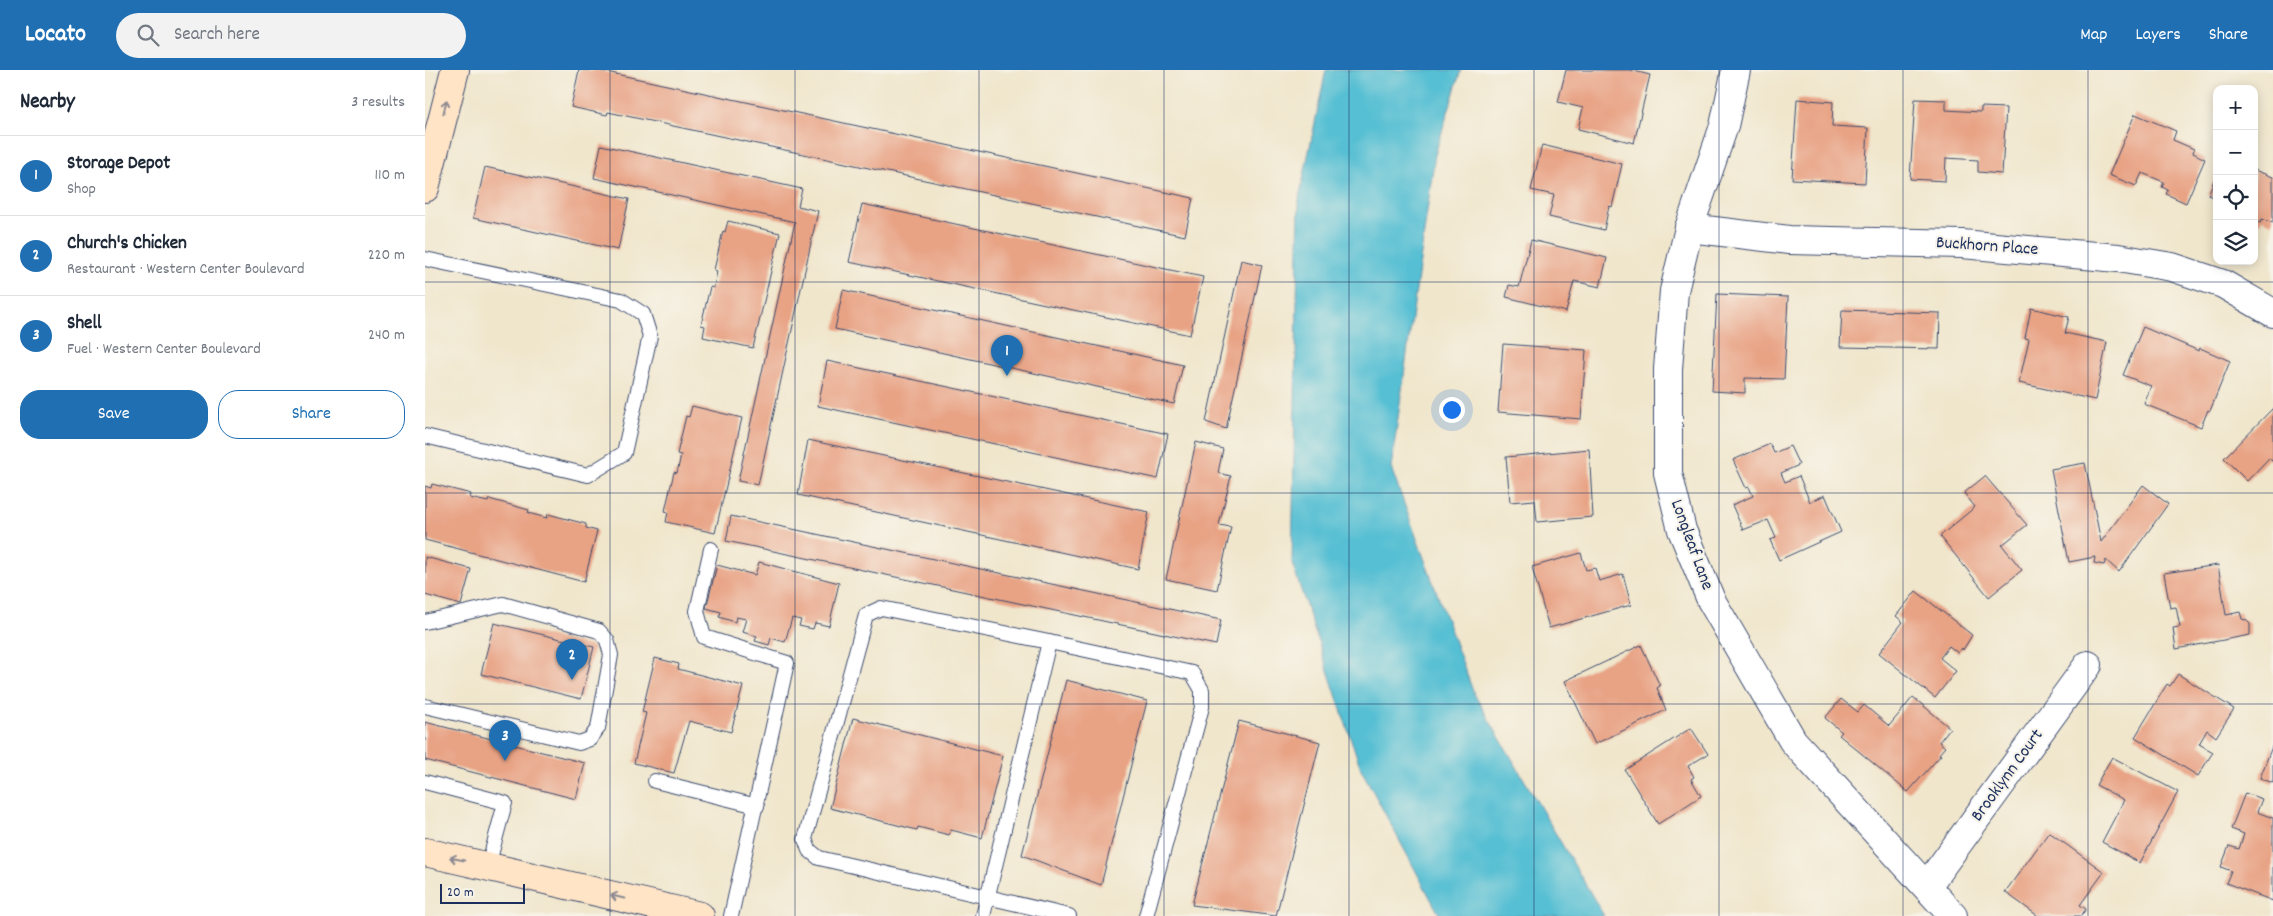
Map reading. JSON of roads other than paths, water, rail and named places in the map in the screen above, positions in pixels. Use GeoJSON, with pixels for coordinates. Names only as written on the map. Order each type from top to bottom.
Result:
{"type":"FeatureCollection","features":[{"type":"Feature","properties":{"kind":"main road"},"geometry":{"type":"LineString","coordinates":[[425,188],[455,70]]}},
{"type":"Feature","properties":{"kind":"main road"},"geometry":{"type":"LineString","coordinates":[[425,852],[700,916]]}},
{"type":"Feature","properties":{"kind":"street","name":"Longleaf Lane"},"geometry":{"type":"LineString","coordinates":[[1736,70],[1724,126],[1689,228],[1674,291],[1668,369],[1668,472],[1682,530],[1711,600],[1793,741],[1953,916]]}},
{"type":"Feature","properties":{"kind":"street","name":"Buckhorn Place"},"geometry":{"type":"LineString","coordinates":[[1689,228],[1789,240],[1962,244],[2118,258],[2172,266],[2223,284],[2273,313]]}},
{"type":"Feature","properties":{"kind":"street","name":"Brooklynn Court"},"geometry":{"type":"LineString","coordinates":[[1927,886],[2089,665]]}},
{"type":"Feature","properties":{"kind":"lane"},"geometry":{"type":"LineString","coordinates":[[425,259],[621,300],[643,314],[650,336],[624,453],[588,476],[425,436]]}},
{"type":"Feature","properties":{"kind":"lane"},"geometry":{"type":"LineString","coordinates":[[711,549],[697,611],[704,637],[787,663],[757,806],[731,916]]}},
{"type":"Feature","properties":{"kind":"lane"},"geometry":{"type":"LineString","coordinates":[[425,622],[503,604],[599,631],[607,640],[611,655],[597,728],[590,739],[579,743],[425,706]]}},
{"type":"Feature","properties":{"kind":"lane"},"geometry":{"type":"LineString","coordinates":[[1069,916],[819,858],[809,850],[805,839],[866,615],[881,608],[1192,673],[1201,690],[1202,707],[1146,916]]}},
{"type":"Feature","properties":{"kind":"lane"},"geometry":{"type":"LineString","coordinates":[[983,916],[1049,642]]}},
{"type":"Feature","properties":{"kind":"lane"},"geometry":{"type":"LineString","coordinates":[[655,781],[757,806]]}},
{"type":"Feature","properties":{"kind":"lane"},"geometry":{"type":"LineString","coordinates":[[425,782],[505,803],[488,866]]}},
{"type":"Feature","properties":{"kind":"water"},"geometry":{"type":"Polygon","coordinates":[[[1326,70],[1461,70],[1435,154],[1391,468],[1474,694],[1604,916],[1440,916],[1361,769],[1292,563],[1299,199],[1326,70]]]}},
{"type":"Feature","properties":{"kind":"place","name":"Storage Depot"},"geometry":{"type":"Point","coordinates":[1007,376]}},
{"type":"Feature","properties":{"kind":"place","name":"Church's Chicken"},"geometry":{"type":"Point","coordinates":[572,680]}},
{"type":"Feature","properties":{"kind":"place","name":"Shell"},"geometry":{"type":"Point","coordinates":[505,761]}}]}
